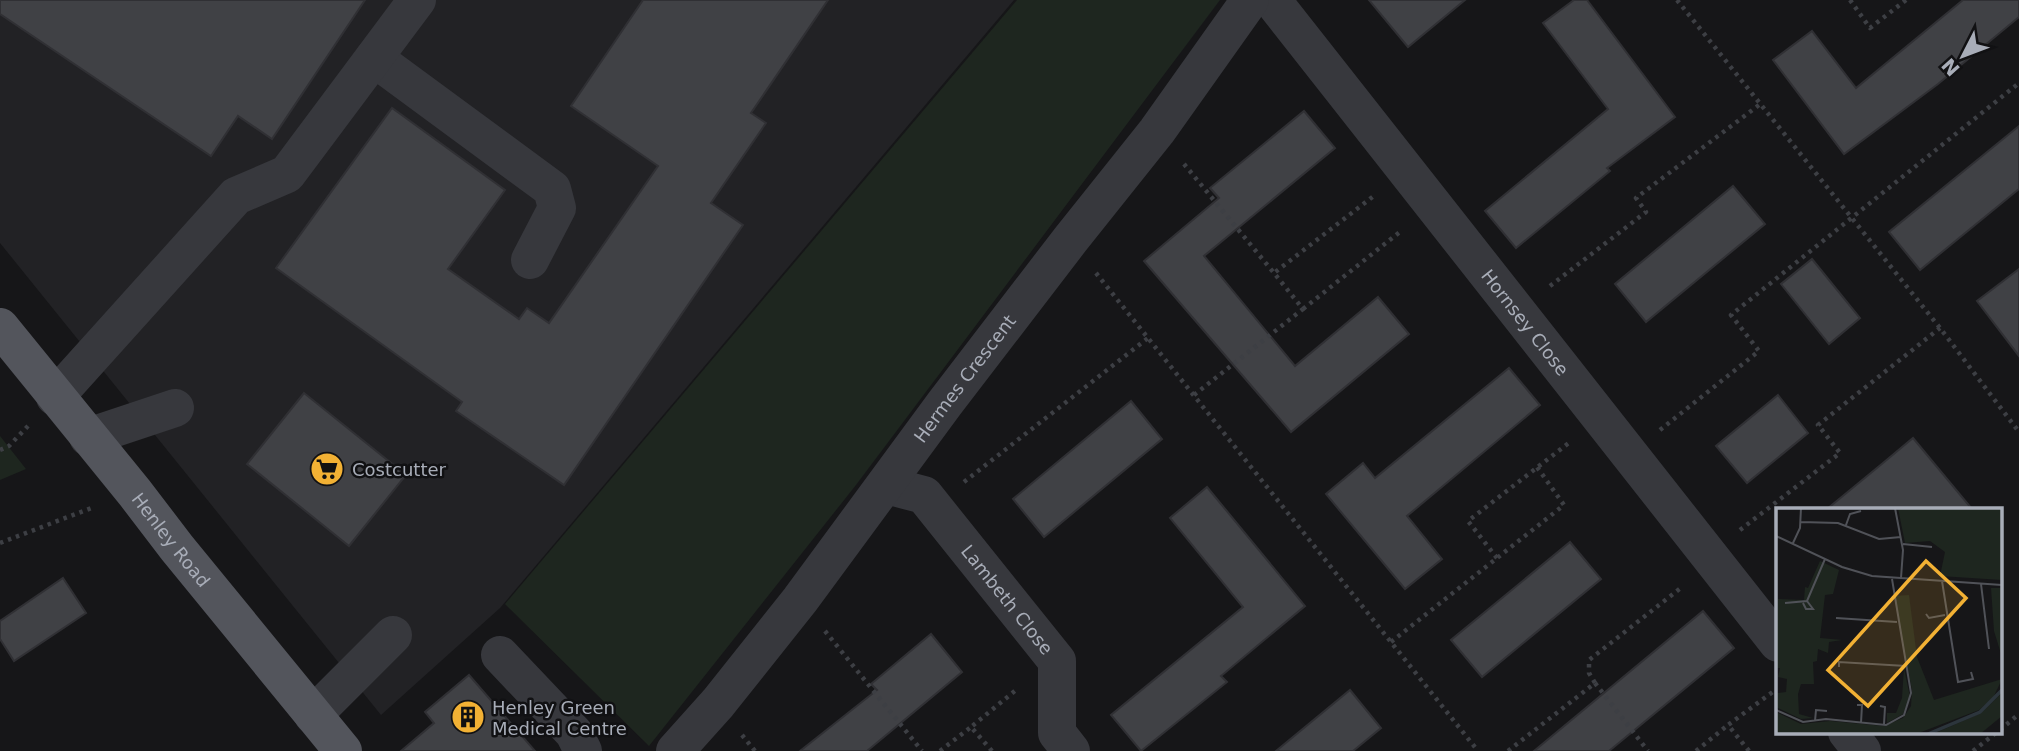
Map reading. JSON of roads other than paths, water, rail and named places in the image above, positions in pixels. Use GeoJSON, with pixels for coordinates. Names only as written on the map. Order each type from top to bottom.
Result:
{"type":"FeatureCollection","features":[{"type":"Feature","properties":{"kind":"main road","name":"Henley Road"},"geometry":{"type":"LineString","coordinates":[[0,327],[343,751]]}},
{"type":"Feature","properties":{"kind":"street"},"geometry":{"type":"LineString","coordinates":[[55,397],[236,197],[287,174],[417,0]]}},
{"type":"Feature","properties":{"kind":"street","name":"Hermes Crescent"},"geometry":{"type":"LineString","coordinates":[[675,751],[718,703],[800,600],[945,403],[1157,131],[1250,0]]}},
{"type":"Feature","properties":{"kind":"street","name":"Hornsey Close"},"geometry":{"type":"LineString","coordinates":[[1272,0],[1776,642]]}},
{"type":"Feature","properties":{"kind":"street"},"geometry":{"type":"LineString","coordinates":[[373,58],[552,189],[557,208],[530,260]]}},
{"type":"Feature","properties":{"kind":"street"},"geometry":{"type":"LineString","coordinates":[[88,437],[175,408]]}},
{"type":"Feature","properties":{"kind":"street","name":"Lambeth Close"},"geometry":{"type":"LineString","coordinates":[[886,485],[924,495],[1057,661],[1058,733],[1071,751]]}},
{"type":"Feature","properties":{"kind":"street"},"geometry":{"type":"LineString","coordinates":[[313,715],[393,635]]}},
{"type":"Feature","properties":{"kind":"street"},"geometry":{"type":"LineString","coordinates":[[500,655],[574,733],[583,751]]}},
{"type":"Feature","properties":{"kind":"street"},"geometry":{"type":"LineString","coordinates":[[1849,734],[1863,751]]}},
{"type":"Feature","properties":{"kind":"place","name":"Costcutter"},"geometry":{"type":"Point","coordinates":[327,469]}},
{"type":"Feature","properties":{"kind":"place","name":"Henley Green Medical Centre"},"geometry":{"type":"Point","coordinates":[468,717]}}]}
